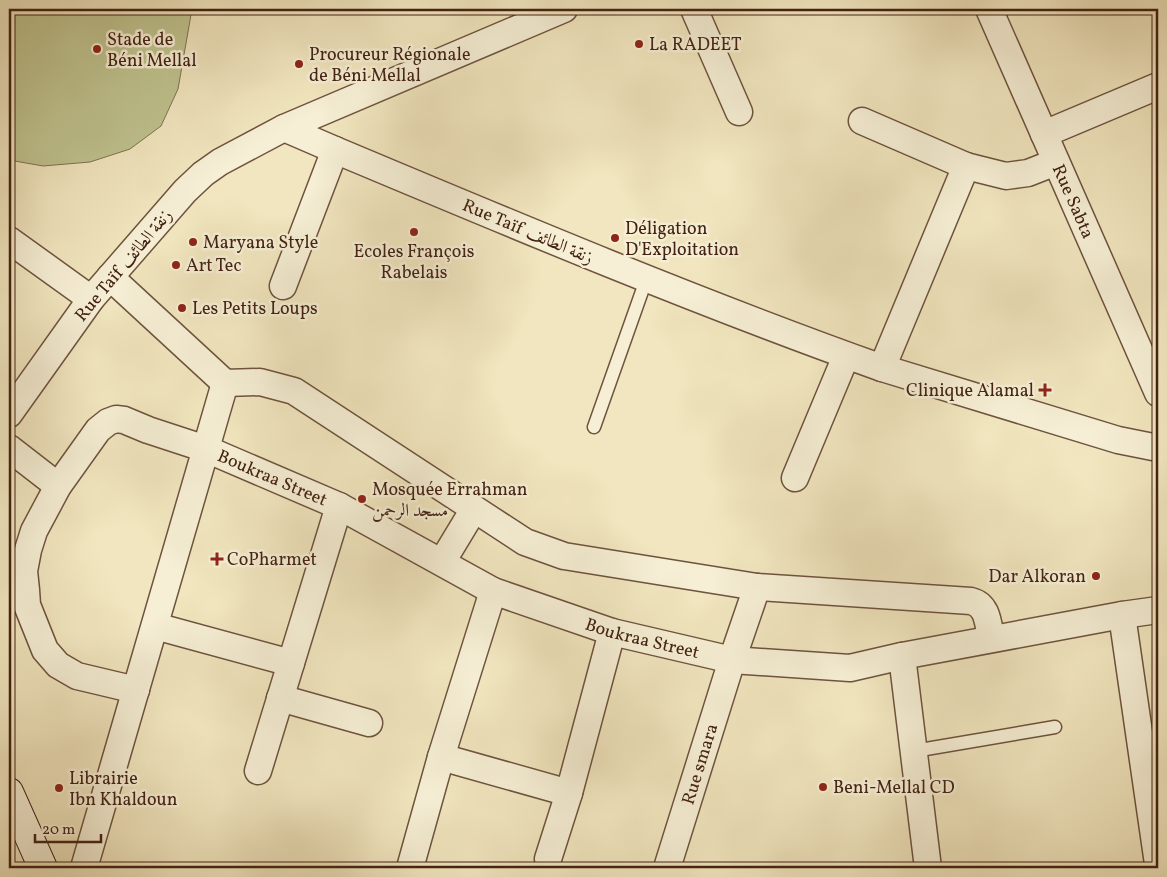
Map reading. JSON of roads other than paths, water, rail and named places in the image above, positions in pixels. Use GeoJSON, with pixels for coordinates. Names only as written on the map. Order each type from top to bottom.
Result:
{"type":"FeatureCollection","features":[{"type":"Feature","properties":{"kind":"street"},"geometry":{"type":"LineString","coordinates":[[284,128],[564,9]]}},
{"type":"Feature","properties":{"kind":"street"},"geometry":{"type":"LineString","coordinates":[[694,9],[739,112]]}},
{"type":"Feature","properties":{"kind":"street","name":"Rue Sabta"},"geometry":{"type":"LineString","coordinates":[[989,9],[1158,393]]}},
{"type":"Feature","properties":{"kind":"street"},"geometry":{"type":"LineString","coordinates":[[1044,134],[1158,86]]}},
{"type":"Feature","properties":{"kind":"street"},"geometry":{"type":"LineString","coordinates":[[862,121],[966,166],[1006,176],[1028,173],[1056,162]]}},
{"type":"Feature","properties":{"kind":"street","name":"Rue Taïf زنقة الطائف"},"geometry":{"type":"LineString","coordinates":[[9,414],[92,299],[185,191],[203,174],[238,151],[284,128],[646,280],[846,356],[1118,440],[1158,448]]}},
{"type":"Feature","properties":{"kind":"street"},"geometry":{"type":"LineString","coordinates":[[283,286],[334,150]]}},
{"type":"Feature","properties":{"kind":"street"},"geometry":{"type":"LineString","coordinates":[[882,368],[966,166]]}},
{"type":"Feature","properties":{"kind":"street"},"geometry":{"type":"LineString","coordinates":[[10,242],[92,299]]}},
{"type":"Feature","properties":{"kind":"street"},"geometry":{"type":"LineString","coordinates":[[110,277],[225,383],[260,382],[294,391],[525,542],[564,556],[757,587],[971,601],[979,603],[983,608],[991,638]]}},
{"type":"Feature","properties":{"kind":"street"},"geometry":{"type":"LineString","coordinates":[[795,478],[846,356]]}},
{"type":"Feature","properties":{"kind":"street","name":"Boukraa Street"},"geometry":{"type":"LineString","coordinates":[[84,868],[225,383]]}},
{"type":"Feature","properties":{"kind":"street"},"geometry":{"type":"LineString","coordinates":[[136,690],[77,676],[58,665],[45,650],[27,605],[24,571],[28,550],[34,531],[58,486],[98,430],[108,422],[116,419],[124,420],[206,449]]}},
{"type":"Feature","properties":{"kind":"street"},"geometry":{"type":"LineString","coordinates":[[9,448],[58,486]]}},
{"type":"Feature","properties":{"kind":"street","name":"Boukraa Street"},"geometry":{"type":"LineString","coordinates":[[206,449],[339,506],[493,591],[612,632],[732,660],[850,668],[991,638],[1158,610]]}},
{"type":"Feature","properties":{"kind":"street"},"geometry":{"type":"LineString","coordinates":[[258,770],[339,506]]}},
{"type":"Feature","properties":{"kind":"street"},"geometry":{"type":"LineString","coordinates":[[442,562],[474,509]]}},
{"type":"Feature","properties":{"kind":"street","name":"Rue smara"},"geometry":{"type":"LineString","coordinates":[[667,868],[732,660],[757,587]]}},
{"type":"Feature","properties":{"kind":"street"},"geometry":{"type":"LineString","coordinates":[[410,868],[441,757],[493,591]]}},
{"type":"Feature","properties":{"kind":"street"},"geometry":{"type":"LineString","coordinates":[[1122,615],[1150,758],[1158,864]]}},
{"type":"Feature","properties":{"kind":"street"},"geometry":{"type":"LineString","coordinates":[[155,626],[291,664]]}},
{"type":"Feature","properties":{"kind":"street"},"geometry":{"type":"LineString","coordinates":[[548,859],[569,793],[612,632]]}},
{"type":"Feature","properties":{"kind":"street"},"geometry":{"type":"LineString","coordinates":[[902,656],[928,868]]}},
{"type":"Feature","properties":{"kind":"street"},"geometry":{"type":"LineString","coordinates":[[280,698],[369,723]]}},
{"type":"Feature","properties":{"kind":"street"},"geometry":{"type":"LineString","coordinates":[[441,757],[569,793]]}},
{"type":"Feature","properties":{"kind":"street"},"geometry":{"type":"LineString","coordinates":[[9,792],[43,868]]}},
{"type":"Feature","properties":{"kind":"lane"},"geometry":{"type":"LineString","coordinates":[[594,427],[646,280]]}},
{"type":"Feature","properties":{"kind":"lane"},"geometry":{"type":"LineString","coordinates":[[914,751],[1055,727]]}},
{"type":"Feature","properties":{"kind":"place","name":"La RADEET"},"geometry":{"type":"Point","coordinates":[639,44]}},
{"type":"Feature","properties":{"kind":"place","name":"Stade de Béni Mellal"},"geometry":{"type":"Point","coordinates":[97,49]}},
{"type":"Feature","properties":{"kind":"place","name":"Procureur Régionale de Béni Mellal"},"geometry":{"type":"Point","coordinates":[299,64]}},
{"type":"Feature","properties":{"kind":"place","name":"Ecoles François Rabelais"},"geometry":{"type":"Point","coordinates":[414,232]}},
{"type":"Feature","properties":{"kind":"place","name":"Déligation D'Exploitation"},"geometry":{"type":"Point","coordinates":[615,238]}},
{"type":"Feature","properties":{"kind":"place","name":"Maryana Style"},"geometry":{"type":"Point","coordinates":[193,242]}},
{"type":"Feature","properties":{"kind":"place","name":"Art Tec"},"geometry":{"type":"Point","coordinates":[176,265]}},
{"type":"Feature","properties":{"kind":"place","name":"Les Petits Loups"},"geometry":{"type":"Point","coordinates":[182,308]}},
{"type":"Feature","properties":{"kind":"place","name":"Clinique Alamal"},"geometry":{"type":"Point","coordinates":[1045,390]}},
{"type":"Feature","properties":{"kind":"place","name":"Mosquée Errahman مسجد الرحمن"},"geometry":{"type":"Point","coordinates":[362,499]}},
{"type":"Feature","properties":{"kind":"place","name":"CoPharmet"},"geometry":{"type":"Point","coordinates":[217,559]}},
{"type":"Feature","properties":{"kind":"place","name":"Dar Alkoran"},"geometry":{"type":"Point","coordinates":[1096,576]}},
{"type":"Feature","properties":{"kind":"place","name":"Beni-Mellal CD"},"geometry":{"type":"Point","coordinates":[823,787]}},
{"type":"Feature","properties":{"kind":"place","name":"Librairie Ibn Khaldoun"},"geometry":{"type":"Point","coordinates":[59,788]}}]}
